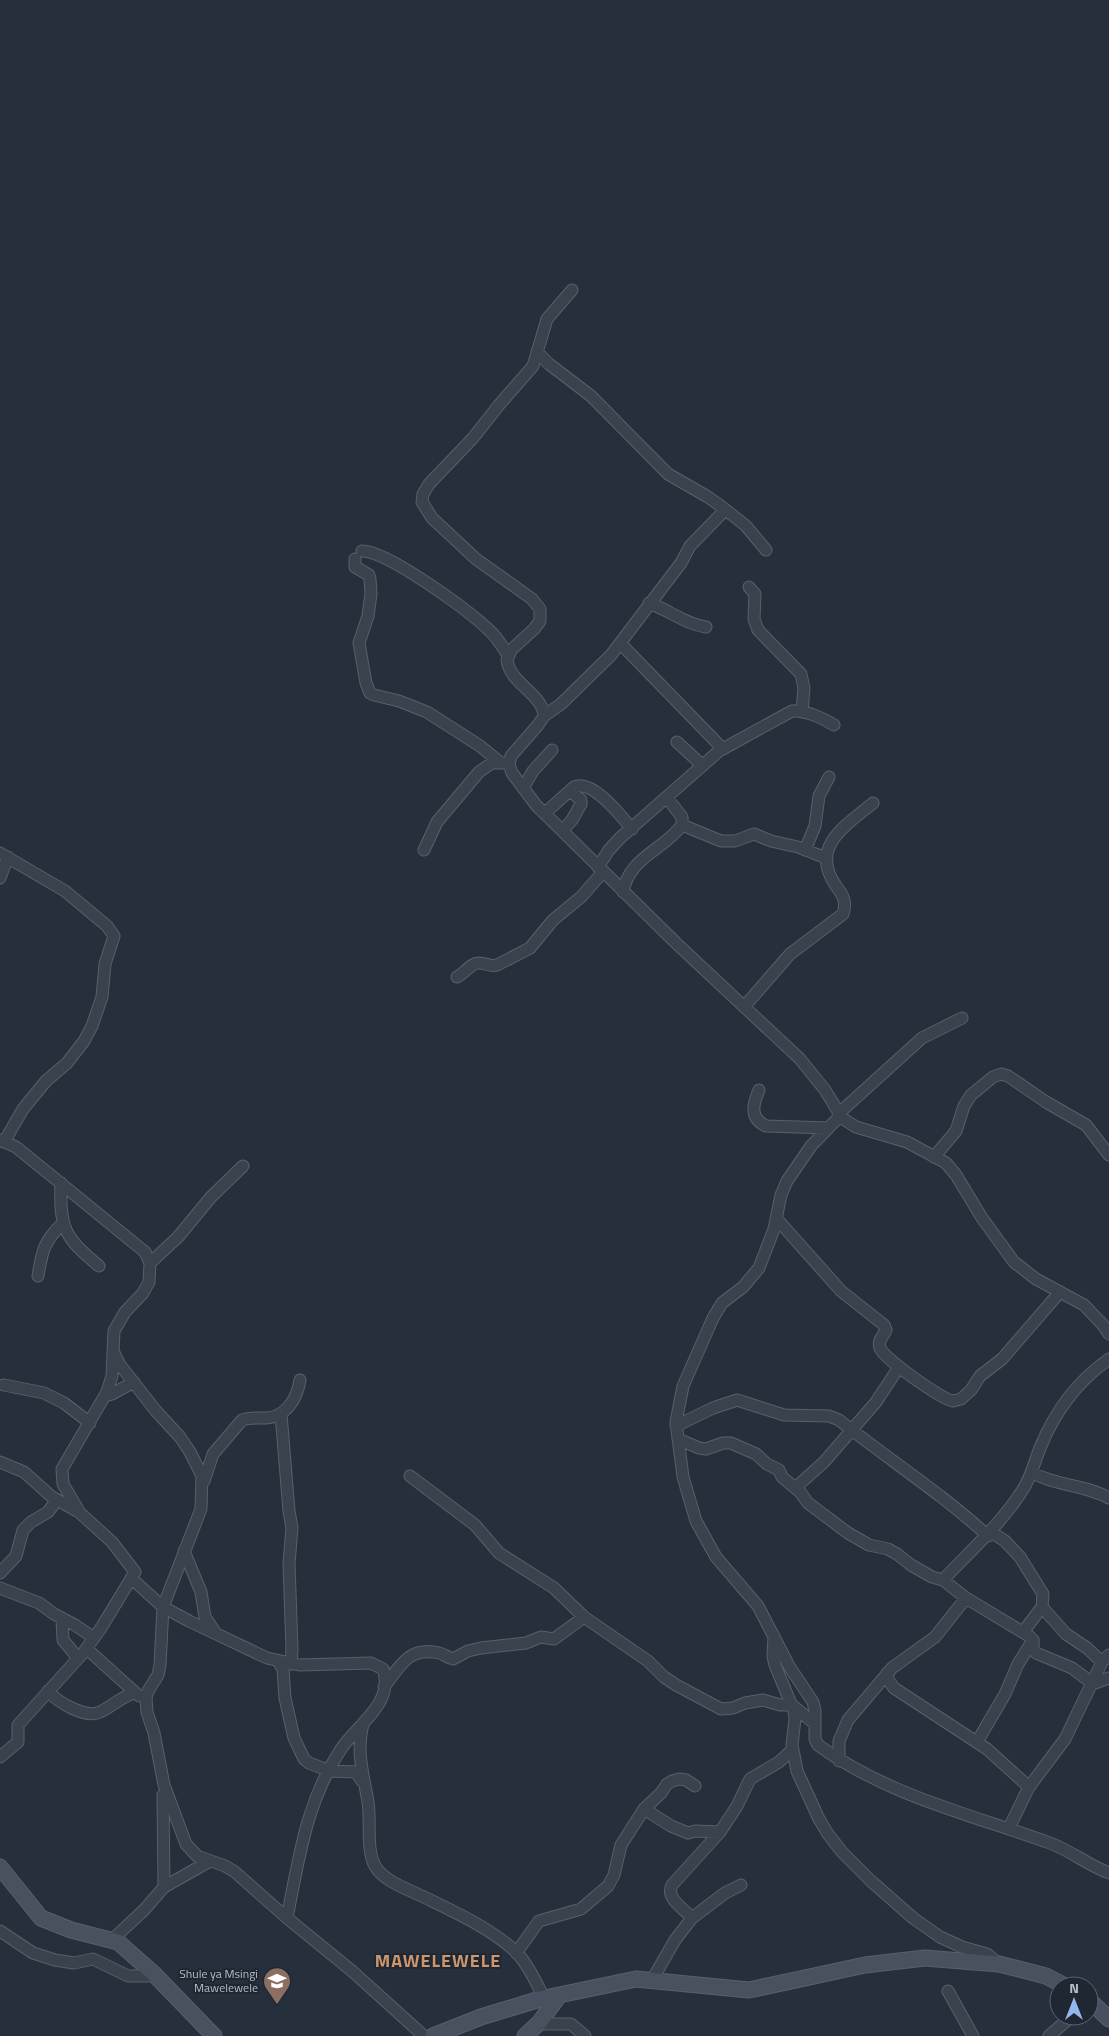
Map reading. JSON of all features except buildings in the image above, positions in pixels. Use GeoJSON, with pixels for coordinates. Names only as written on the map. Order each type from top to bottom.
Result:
{"type":"FeatureCollection","features":[{"type":"Feature","properties":{"kind":"street"},"geometry":{"type":"LineString","coordinates":[[544,716],[542,707],[511,673],[507,663],[508,655],[540,622],[540,609],[532,599],[488,569],[451,536],[432,518],[422,502],[423,494],[429,484],[473,438],[533,366],[547,319],[572,290]]}},
{"type":"Feature","properties":{"kind":"street"},"geometry":{"type":"LineString","coordinates":[[538,352],[549,364],[591,396],[668,474],[708,497],[746,526],[766,550]]}},
{"type":"Feature","properties":{"kind":"street"},"geometry":{"type":"LineString","coordinates":[[424,850],[437,822],[480,772],[492,763],[505,763],[544,716],[594,673],[620,643],[681,563],[690,546],[725,510]]}},
{"type":"Feature","properties":{"kind":"street"},"geometry":{"type":"LineString","coordinates":[[508,655],[491,632],[466,609],[391,561],[373,552],[358,555],[355,567],[369,575],[370,579],[371,594],[368,616],[359,643],[366,683],[370,693],[399,701],[427,712],[505,763],[523,788],[545,813],[600,870],[808,1067],[825,1090],[839,1115],[856,1127],[907,1142],[946,1163],[1014,1262],[1031,1276],[1084,1305],[1103,1324],[1109,1334]]}},
{"type":"Feature","properties":{"kind":"street"},"geometry":{"type":"LineString","coordinates":[[749,587],[755,594],[754,619],[758,630],[801,674],[804,688],[802,712]]}},
{"type":"Feature","properties":{"kind":"street"},"geometry":{"type":"LineString","coordinates":[[649,603],[694,625],[706,627]]}},
{"type":"Feature","properties":{"kind":"street"},"geometry":{"type":"LineString","coordinates":[[620,643],[723,748]]}},
{"type":"Feature","properties":{"kind":"street"},"geometry":{"type":"LineString","coordinates":[[457,976],[463,974],[474,964],[497,965],[530,948],[553,920],[581,897],[600,870],[609,850],[723,748],[755,733],[792,711],[802,712],[826,720],[834,725]]}},
{"type":"Feature","properties":{"kind":"street"},"geometry":{"type":"LineString","coordinates":[[677,742],[702,765]]}},
{"type":"Feature","properties":{"kind":"street"},"geometry":{"type":"LineString","coordinates":[[523,788],[533,771],[552,750]]}},
{"type":"Feature","properties":{"kind":"street"},"geometry":{"type":"LineString","coordinates":[[805,850],[815,826],[819,796],[829,777]]}},
{"type":"Feature","properties":{"kind":"street"},"geometry":{"type":"LineString","coordinates":[[545,813],[578,786],[595,791],[608,802],[632,829]]}},
{"type":"Feature","properties":{"kind":"street"},"geometry":{"type":"LineString","coordinates":[[563,830],[582,804],[581,800],[570,791]]}},
{"type":"Feature","properties":{"kind":"street"},"geometry":{"type":"LineString","coordinates":[[624,892],[627,879],[639,863],[682,825],[682,816],[666,798]]}},
{"type":"Feature","properties":{"kind":"street"},"geometry":{"type":"LineString","coordinates":[[744,1007],[790,954],[843,914],[846,907],[844,896],[829,875],[826,852],[841,831],[873,803]]}},
{"type":"Feature","properties":{"kind":"street"},"geometry":{"type":"LineString","coordinates":[[682,825],[721,841],[735,841],[754,834],[826,858]]}},
{"type":"Feature","properties":{"kind":"street"},"geometry":{"type":"LineString","coordinates":[[0,878],[4,855],[65,892],[107,926],[114,936],[105,964],[104,986],[99,1005],[84,1041],[68,1063],[46,1081],[28,1103],[2,1141],[16,1146],[145,1252],[150,1263],[149,1282],[143,1293],[122,1317],[114,1332],[112,1376],[105,1396],[62,1469],[64,1484],[80,1513]]}},
{"type":"Feature","properties":{"kind":"street"},"geometry":{"type":"LineString","coordinates":[[962,1018],[922,1038],[839,1115],[811,1146],[792,1173],[781,1195],[774,1229],[759,1268],[752,1279],[722,1304],[709,1325],[682,1390],[677,1408],[676,1426],[683,1477],[696,1522],[716,1557],[758,1606],[789,1666],[813,1702],[816,1742],[839,1760],[940,1806],[1062,1847],[1088,1864],[1109,1873]]}},
{"type":"Feature","properties":{"kind":"street"},"geometry":{"type":"LineString","coordinates":[[934,1157],[956,1130],[964,1106],[971,1095],[993,1077],[1001,1074],[1013,1078],[1046,1102],[1078,1119],[1095,1135],[1109,1155]]}},
{"type":"Feature","properties":{"kind":"street"},"geometry":{"type":"LineString","coordinates":[[759,1090],[754,1113],[760,1123],[766,1126],[828,1128]]}},
{"type":"Feature","properties":{"kind":"street"},"geometry":{"type":"LineString","coordinates":[[150,1263],[178,1237],[211,1197],[243,1166]]}},
{"type":"Feature","properties":{"kind":"street"},"geometry":{"type":"LineString","coordinates":[[61,1183],[60,1207],[63,1223],[69,1238],[100,1266]]}},
{"type":"Feature","properties":{"kind":"street"},"geometry":{"type":"LineString","coordinates":[[776,1218],[824,1269],[841,1291],[884,1324],[886,1330],[879,1342],[879,1346],[886,1358],[948,1400],[957,1401],[971,1390],[980,1376],[1002,1359],[1060,1292]]}},
{"type":"Feature","properties":{"kind":"street"},"geometry":{"type":"LineString","coordinates":[[38,1276],[44,1246],[63,1223]]}},
{"type":"Feature","properties":{"kind":"street"},"geometry":{"type":"LineString","coordinates":[[113,1351],[120,1366],[190,1452],[201,1473],[201,1509],[163,1607],[160,1665],[158,1675],[148,1691],[146,1706],[164,1785],[186,1844],[197,1856],[225,1866],[235,1872],[287,1918],[352,1971],[424,2036]]}},
{"type":"Feature","properties":{"kind":"street"},"geometry":{"type":"LineString","coordinates":[[943,1580],[989,1534],[1023,1490],[1049,1426],[1071,1392],[1084,1378],[1109,1359]]}},
{"type":"Feature","properties":{"kind":"street"},"geometry":{"type":"LineString","coordinates":[[795,1488],[811,1475],[876,1402],[899,1367]]}},
{"type":"Feature","properties":{"kind":"street"},"geometry":{"type":"LineString","coordinates":[[202,1485],[213,1454],[242,1420],[275,1417],[281,1414],[293,1402],[300,1380]]}},
{"type":"Feature","properties":{"kind":"street"},"geometry":{"type":"LineString","coordinates":[[105,1396],[134,1382]]}},
{"type":"Feature","properties":{"kind":"street"},"geometry":{"type":"LineString","coordinates":[[4,1385],[44,1393],[64,1403],[90,1422]]}},
{"type":"Feature","properties":{"kind":"street"},"geometry":{"type":"LineString","coordinates":[[676,1426],[714,1408],[737,1400],[784,1415],[829,1416],[851,1430],[989,1534],[1005,1541],[1020,1557],[1043,1594],[1042,1607],[1023,1632]]}},
{"type":"Feature","properties":{"kind":"street"},"geometry":{"type":"LineString","coordinates":[[281,1414],[292,1528],[289,1564],[291,1664]]}},
{"type":"Feature","properties":{"kind":"street"},"geometry":{"type":"LineString","coordinates":[[678,1439],[699,1448],[712,1448],[726,1443],[754,1453],[767,1464],[779,1470],[782,1477],[808,1503],[848,1533],[869,1545],[888,1549],[915,1568],[943,1580],[966,1598],[1023,1632],[1032,1640],[1036,1653],[1072,1668],[1092,1683]]}},
{"type":"Feature","properties":{"kind":"street"},"geometry":{"type":"LineString","coordinates":[[0,1462],[24,1472],[57,1500],[80,1513],[112,1542],[134,1570],[132,1578],[94,1638],[18,1725],[19,1738],[17,1743],[0,1756]]}},
{"type":"Feature","properties":{"kind":"street"},"geometry":{"type":"LineString","coordinates":[[1031,1472],[1046,1480],[1083,1487],[1109,1498]]}},
{"type":"Feature","properties":{"kind":"street"},"geometry":{"type":"LineString","coordinates":[[410,1476],[475,1525],[499,1552],[554,1588],[584,1617],[648,1661],[664,1677],[721,1709],[733,1708],[745,1703],[763,1700],[780,1705],[792,1705],[815,1724]]}},
{"type":"Feature","properties":{"kind":"street"},"geometry":{"type":"LineString","coordinates":[[0,1573],[16,1556],[23,1530],[31,1522],[48,1512],[57,1500]]}},
{"type":"Feature","properties":{"kind":"street"},"geometry":{"type":"LineString","coordinates":[[184,1551],[201,1592],[205,1617],[216,1633]]}},
{"type":"Feature","properties":{"kind":"street"},"geometry":{"type":"LineString","coordinates":[[132,1578],[163,1607],[258,1654],[291,1664],[332,1666],[371,1663],[383,1669],[385,1679],[381,1702],[350,1736],[318,1791],[302,1838],[287,1918]]}},
{"type":"Feature","properties":{"kind":"street"},"geometry":{"type":"LineString","coordinates":[[0,1588],[39,1603],[62,1619],[75,1624],[94,1638]]}},
{"type":"Feature","properties":{"kind":"street"},"geometry":{"type":"LineString","coordinates":[[839,1760],[839,1740],[845,1724],[898,1663],[935,1637],[966,1598]]}},
{"type":"Feature","properties":{"kind":"street"},"geometry":{"type":"LineString","coordinates":[[1009,1828],[1030,1788],[1065,1739],[1106,1658],[1066,1634],[1042,1607]]}},
{"type":"Feature","properties":{"kind":"street"},"geometry":{"type":"LineString","coordinates":[[384,1687],[402,1663],[418,1652],[439,1653],[453,1659],[468,1651],[481,1648],[526,1643],[541,1637],[554,1639],[584,1617]]}},
{"type":"Feature","properties":{"kind":"street"},"geometry":{"type":"LineString","coordinates":[[62,1619],[63,1640],[78,1658]]}},
{"type":"Feature","properties":{"kind":"street"},"geometry":{"type":"LineString","coordinates":[[774,1636],[772,1656],[792,1705],[795,1719],[792,1750],[797,1771],[828,1834],[842,1852],[871,1881],[913,1918],[940,1937],[962,1947],[987,1954],[999,1964]]}},
{"type":"Feature","properties":{"kind":"street"},"geometry":{"type":"LineString","coordinates":[[977,1742],[1005,1694],[1018,1664],[1032,1640]]}},
{"type":"Feature","properties":{"kind":"street"},"geometry":{"type":"LineString","coordinates":[[86,1648],[146,1706]]}},
{"type":"Feature","properties":{"kind":"street"},"geometry":{"type":"LineString","coordinates":[[278,1661],[282,1669],[285,1698],[294,1738],[299,1749],[309,1763],[330,1771],[356,1772],[363,1783]]}},
{"type":"Feature","properties":{"kind":"street"},"geometry":{"type":"LineString","coordinates":[[888,1673],[889,1681],[894,1688],[977,1742],[1030,1788]]}},
{"type":"Feature","properties":{"kind":"street"},"geometry":{"type":"LineString","coordinates":[[1092,1683],[1109,1678]]}},
{"type":"Feature","properties":{"kind":"street"},"geometry":{"type":"LineString","coordinates":[[48,1691],[61,1703],[92,1714],[108,1708],[125,1696],[134,1693]]}},
{"type":"Feature","properties":{"kind":"street"},"geometry":{"type":"LineString","coordinates":[[363,1723],[359,1751],[363,1783],[368,1803],[372,1854],[376,1868],[398,1884],[461,1916],[491,1934],[516,1953],[535,1979],[552,1997]]}},
{"type":"Feature","properties":{"kind":"street"},"geometry":{"type":"LineString","coordinates":[[692,1918],[671,1896],[670,1890],[720,1832],[737,1806],[750,1779],[779,1762],[792,1750]]}},
{"type":"Feature","properties":{"kind":"street"},"geometry":{"type":"LineString","coordinates":[[516,1953],[539,1920],[582,1909],[608,1886],[614,1875],[621,1845],[644,1809],[672,1781],[686,1780],[695,1786]]}},
{"type":"Feature","properties":{"kind":"street"},"geometry":{"type":"LineString","coordinates":[[164,1785],[164,1887]]}},
{"type":"Feature","properties":{"kind":"street"},"geometry":{"type":"LineString","coordinates":[[644,1809],[671,1826],[688,1833],[695,1831],[720,1832]]}},
{"type":"Feature","properties":{"kind":"street"},"geometry":{"type":"LineString","coordinates":[[113,1939],[144,1910],[164,1887],[210,1861]]}},
{"type":"Feature","properties":{"kind":"street"},"geometry":{"type":"LineString","coordinates":[[0,1867],[41,1918],[71,1930],[113,1939],[125,1947],[214,2036]]}},
{"type":"Feature","properties":{"kind":"street"},"geometry":{"type":"LineString","coordinates":[[652,1980],[675,1940],[692,1918],[725,1893],[740,1885]]}},
{"type":"Feature","properties":{"kind":"street"},"geometry":{"type":"LineString","coordinates":[[0,1931],[33,1953],[55,1960],[74,1963],[93,1959],[131,1977],[155,1976]]}},
{"type":"Feature","properties":{"kind":"street"},"geometry":{"type":"LineString","coordinates":[[433,2036],[481,2017],[552,1997],[623,1981],[652,1980],[749,1990],[817,1974],[925,1958],[999,1964],[1049,1978]]}},
{"type":"Feature","properties":{"kind":"street"},"geometry":{"type":"LineString","coordinates":[[948,1991],[973,2036]]}},
{"type":"Feature","properties":{"kind":"street"},"geometry":{"type":"LineString","coordinates":[[525,2036],[538,2024],[552,1997]]}},
{"type":"Feature","properties":{"kind":"street"},"geometry":{"type":"LineString","coordinates":[[1099,2010],[1109,2019]]}},
{"type":"Feature","properties":{"kind":"street"},"geometry":{"type":"LineString","coordinates":[[538,2024],[571,2024],[586,2036]]}},
{"type":"Feature","properties":{"kind":"street"},"geometry":{"type":"LineString","coordinates":[[1049,2036],[1060,2026]]}},
{"type":"Feature","properties":{"kind":"place","name":"Shule ya Msingi Mawelewele"},"geometry":{"type":"Point","coordinates":[277,2005]}},
{"type":"Feature","properties":{"kind":"district","name":"MAWELEWELE"},"geometry":{"type":"Point","coordinates":[438,1961]}}]}
